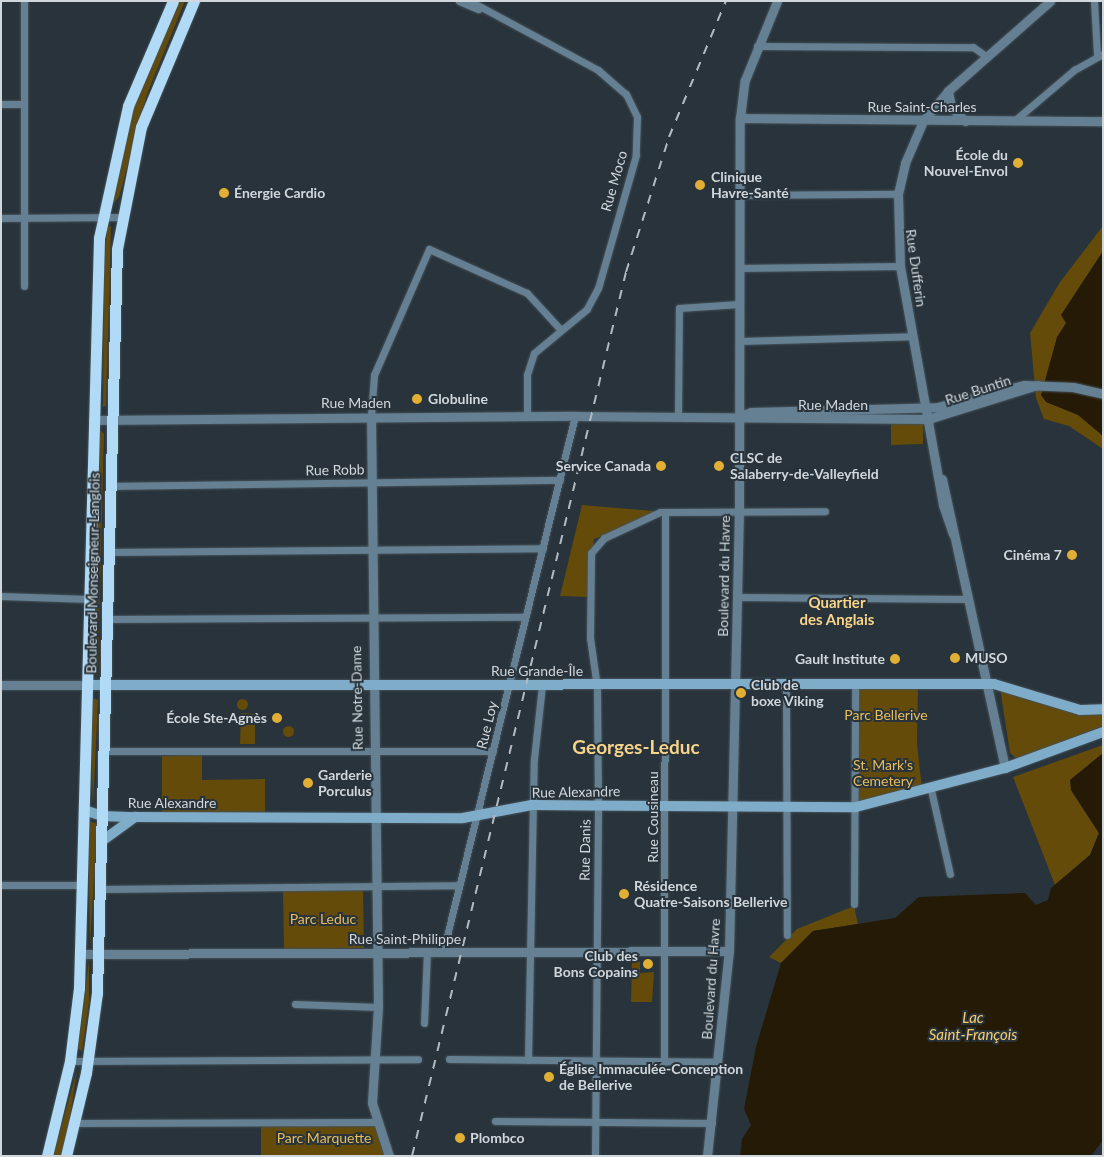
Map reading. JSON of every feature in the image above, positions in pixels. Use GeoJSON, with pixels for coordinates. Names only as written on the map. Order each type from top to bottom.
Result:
{"type":"FeatureCollection","features":[{"type":"Feature","properties":{"kind":"highway","name":"Boulevard Monseigneur-Langlois"},"geometry":{"type":"LineString","coordinates":[[47,1156],[70,1061],[80,954],[93,420],[102,217],[131,96],[173,1]]}},
{"type":"Feature","properties":{"kind":"highway","name":"Boulevard Monseigneur-Langlois"},"geometry":{"type":"LineString","coordinates":[[66,1156],[76,1123],[88,1062],[99,954],[111,420],[121,217],[147,109],[194,1]]}},
{"type":"Feature","properties":{"kind":"main road","name":"Rue Grande-Île"},"geometry":{"type":"LineString","coordinates":[[87,685],[988,684],[1080,710],[1103,709]]}},
{"type":"Feature","properties":{"kind":"main road","name":"Rue Alexandre"},"geometry":{"type":"LineString","coordinates":[[84,810],[102,816],[134,817],[373,818],[477,817],[532,805],[856,807],[931,790],[1005,768],[1103,732]]}},
{"type":"Feature","properties":{"kind":"main road"},"geometry":{"type":"LineString","coordinates":[[102,841],[134,817]]}},
{"type":"Feature","properties":{"kind":"street"},"geometry":{"type":"LineString","coordinates":[[24,1],[24,286]]}},
{"type":"Feature","properties":{"kind":"street","name":"Rue Moco"},"geometry":{"type":"LineString","coordinates":[[459,1],[481,10],[598,70],[626,94],[635,112],[636,155],[598,288],[587,309],[561,330],[529,362],[526,416]]}},
{"type":"Feature","properties":{"kind":"street","name":"Rue Moco"},"geometry":{"type":"LineString","coordinates":[[470,1],[481,10]]}},
{"type":"Feature","properties":{"kind":"street","name":"Boulevard du Havre"},"geometry":{"type":"LineString","coordinates":[[707,1156],[712,1124],[729,950],[739,512],[740,118],[756,46],[777,1]]}},
{"type":"Feature","properties":{"kind":"street","name":"Rue Dufferin"},"geometry":{"type":"LineString","coordinates":[[1005,768],[928,419],[900,266],[898,194],[905,163],[923,121],[948,91],[1050,1]]}},
{"type":"Feature","properties":{"kind":"street"},"geometry":{"type":"LineString","coordinates":[[1014,121],[1100,54],[1094,1]]}},
{"type":"Feature","properties":{"kind":"street"},"geometry":{"type":"LineString","coordinates":[[756,46],[973,47],[986,56]]}},
{"type":"Feature","properties":{"kind":"street"},"geometry":{"type":"LineString","coordinates":[[948,91],[951,107],[965,121]]}},
{"type":"Feature","properties":{"kind":"street"},"geometry":{"type":"LineString","coordinates":[[1,104],[24,104]]}},
{"type":"Feature","properties":{"kind":"street","name":"Rue Saint-Charles"},"geometry":{"type":"LineString","coordinates":[[740,118],[1103,121]]}},
{"type":"Feature","properties":{"kind":"street"},"geometry":{"type":"LineString","coordinates":[[740,195],[898,194]]}},
{"type":"Feature","properties":{"kind":"street"},"geometry":{"type":"LineString","coordinates":[[1,218],[121,217]]}},
{"type":"Feature","properties":{"kind":"street","name":"Rue Notre-Dame"},"geometry":{"type":"LineString","coordinates":[[390,1156],[372,1103],[378,1007],[378,952],[374,887],[368,482],[374,375],[429,249],[527,293],[561,330]]}},
{"type":"Feature","properties":{"kind":"street"},"geometry":{"type":"LineString","coordinates":[[739,268],[900,266]]}},
{"type":"Feature","properties":{"kind":"street"},"geometry":{"type":"LineString","coordinates":[[678,417],[679,308],[739,304]]}},
{"type":"Feature","properties":{"kind":"street"},"geometry":{"type":"LineString","coordinates":[[739,341],[913,336]]}},
{"type":"Feature","properties":{"kind":"street","name":"Rue Buntin"},"geometry":{"type":"LineString","coordinates":[[928,419],[1040,385]]}},
{"type":"Feature","properties":{"kind":"street","name":"Rue Buntin"},"geometry":{"type":"LineString","coordinates":[[926,408],[1013,386],[1040,385],[1103,394]]}},
{"type":"Feature","properties":{"kind":"street","name":"Rue Maden"},"geometry":{"type":"LineString","coordinates":[[739,416],[751,412],[926,408]]}},
{"type":"Feature","properties":{"kind":"street","name":"Rue Maden"},"geometry":{"type":"LineString","coordinates":[[93,420],[371,416],[739,416],[928,419]]}},
{"type":"Feature","properties":{"kind":"street","name":"Rue Loy"},"geometry":{"type":"LineString","coordinates":[[443,952],[575,416]]}},
{"type":"Feature","properties":{"kind":"street","name":"Rue Robb"},"geometry":{"type":"LineString","coordinates":[[110,486],[560,480]]}},
{"type":"Feature","properties":{"kind":"street","name":"Rue Danis"},"geometry":{"type":"LineString","coordinates":[[596,1156],[598,806],[596,684],[590,638],[593,547],[604,538],[664,512],[825,511]]}},
{"type":"Feature","properties":{"kind":"street","name":"Rue Cousineau"},"geometry":{"type":"LineString","coordinates":[[664,512],[666,806],[664,1062]]}},
{"type":"Feature","properties":{"kind":"street"},"geometry":{"type":"LineString","coordinates":[[108,552],[543,548]]}},
{"type":"Feature","properties":{"kind":"street"},"geometry":{"type":"LineString","coordinates":[[1,596],[89,599]]}},
{"type":"Feature","properties":{"kind":"street"},"geometry":{"type":"LineString","coordinates":[[737,597],[967,599]]}},
{"type":"Feature","properties":{"kind":"street"},"geometry":{"type":"LineString","coordinates":[[107,620],[525,617]]}},
{"type":"Feature","properties":{"kind":"street"},"geometry":{"type":"LineString","coordinates":[[786,684],[787,935]]}},
{"type":"Feature","properties":{"kind":"street"},"geometry":{"type":"LineString","coordinates":[[854,904],[856,807],[855,684]]}},
{"type":"Feature","properties":{"kind":"street"},"geometry":{"type":"LineString","coordinates":[[1,685],[87,685]]}},
{"type":"Feature","properties":{"kind":"street"},"geometry":{"type":"LineString","coordinates":[[528,1060],[532,805],[542,685]]}},
{"type":"Feature","properties":{"kind":"street"},"geometry":{"type":"LineString","coordinates":[[104,751],[493,751]]}},
{"type":"Feature","properties":{"kind":"street"},"geometry":{"type":"LineString","coordinates":[[931,790],[950,874]]}},
{"type":"Feature","properties":{"kind":"street"},"geometry":{"type":"LineString","coordinates":[[1,885],[82,885]]}},
{"type":"Feature","properties":{"kind":"street"},"geometry":{"type":"LineString","coordinates":[[100,889],[459,885]]}},
{"type":"Feature","properties":{"kind":"street","name":"Rue Saint-Philippe"},"geometry":{"type":"LineString","coordinates":[[80,954],[729,950]]}},
{"type":"Feature","properties":{"kind":"street"},"geometry":{"type":"LineString","coordinates":[[424,1023],[427,952]]}},
{"type":"Feature","properties":{"kind":"street"},"geometry":{"type":"LineString","coordinates":[[295,1004],[378,1007]]}},
{"type":"Feature","properties":{"kind":"street"},"geometry":{"type":"LineString","coordinates":[[70,1061],[418,1059]]}},
{"type":"Feature","properties":{"kind":"street"},"geometry":{"type":"LineString","coordinates":[[449,1059],[718,1062]]}},
{"type":"Feature","properties":{"kind":"street"},"geometry":{"type":"LineString","coordinates":[[495,1121],[712,1124]]}},
{"type":"Feature","properties":{"kind":"street"},"geometry":{"type":"LineString","coordinates":[[76,1123],[378,1122]]}},
{"type":"Feature","properties":{"kind":"green space"},"geometry":{"type":"Polygon","coordinates":[[[178,1],[185,1],[147,94],[119,197],[113,204],[133,109],[178,1]]]}},
{"type":"Feature","properties":{"kind":"green space"},"geometry":{"type":"Polygon","coordinates":[[[111,226],[106,406],[103,407],[104,268],[107,227],[111,226]]]}},
{"type":"Feature","properties":{"kind":"green space"},"geometry":{"type":"Polygon","coordinates":[[[1103,226],[1103,449],[1069,426],[1044,419],[1036,398],[1030,333],[1060,282],[1103,226]]]}},
{"type":"Feature","properties":{"kind":"green space"},"geometry":{"type":"Polygon","coordinates":[[[891,421],[923,421],[923,444],[891,445],[891,421]]]}},
{"type":"Feature","properties":{"kind":"green space"},"geometry":{"type":"Polygon","coordinates":[[[99,428],[104,434],[98,676],[93,673],[99,428]]]}},
{"type":"Feature","properties":{"kind":"green space"},"geometry":{"type":"Polygon","coordinates":[[[582,505],[665,512],[594,539],[587,597],[560,596],[582,505]]]}},
{"type":"Feature","properties":{"kind":"green space"},"geometry":{"type":"Polygon","coordinates":[[[855,684],[918,684],[917,744],[922,789],[856,804],[855,684]]]}},
{"type":"Feature","properties":{"kind":"green space"},"geometry":{"type":"Polygon","coordinates":[[[1000,688],[1103,711],[1103,726],[1017,759],[1010,753],[1000,688]]]}},
{"type":"Feature","properties":{"kind":"green space"},"geometry":{"type":"Polygon","coordinates":[[[93,698],[98,700],[93,807],[90,704],[93,698]]]}},
{"type":"Feature","properties":{"kind":"green space"},"geometry":{"type":"Polygon","coordinates":[[[242,698],[248,704],[242,710],[236,704],[242,698]]]}},
{"type":"Feature","properties":{"kind":"green space"},"geometry":{"type":"Polygon","coordinates":[[[241,713],[255,714],[255,744],[240,744],[241,713]]]}},
{"type":"Feature","properties":{"kind":"green space"},"geometry":{"type":"Polygon","coordinates":[[[288,725],[294,731],[288,737],[282,731],[288,725]]]}},
{"type":"Feature","properties":{"kind":"green space"},"geometry":{"type":"Polygon","coordinates":[[[1103,745],[1103,753],[1071,790],[1099,833],[1090,855],[1055,885],[1013,777],[1103,745]]]}},
{"type":"Feature","properties":{"kind":"green space"},"geometry":{"type":"Polygon","coordinates":[[[202,755],[202,780],[265,779],[265,812],[162,814],[162,756],[202,755]]]}},
{"type":"Feature","properties":{"kind":"green space"},"geometry":{"type":"Polygon","coordinates":[[[90,821],[97,824],[90,946],[88,825],[90,821]]]}},
{"type":"Feature","properties":{"kind":"green space","name":"Parc Leduc"},"geometry":{"type":"Polygon","coordinates":[[[363,890],[364,948],[284,949],[283,891],[363,890]]]}},
{"type":"Feature","properties":{"kind":"green space"},"geometry":{"type":"Polygon","coordinates":[[[854,906],[858,924],[813,931],[781,963],[769,957],[797,929],[854,906]]]}},
{"type":"Feature","properties":{"kind":"green space"},"geometry":{"type":"Polygon","coordinates":[[[89,960],[89,1002],[82,1052],[78,1048],[89,960]]]}},
{"type":"Feature","properties":{"kind":"green space"},"geometry":{"type":"Polygon","coordinates":[[[632,962],[640,962],[640,973],[654,972],[652,1002],[631,1002],[632,962]]]}},
{"type":"Feature","properties":{"kind":"green space"},"geometry":{"type":"Polygon","coordinates":[[[77,1070],[67,1137],[61,1156],[53,1156],[77,1070]]]}},
{"type":"Feature","properties":{"kind":"green space","name":"Parc Marquette"},"geometry":{"type":"Polygon","coordinates":[[[261,1121],[378,1122],[387,1156],[261,1156],[261,1121]]]}},
{"type":"Feature","properties":{"kind":"water"},"geometry":{"type":"Polygon","coordinates":[[[1103,251],[1103,436],[1078,415],[1046,402],[1041,395],[1057,337],[1066,323],[1061,315],[1103,251]]]}},
{"type":"Feature","properties":{"kind":"water","name":"Lac Saint-François"},"geometry":{"type":"Polygon","coordinates":[[[1103,753],[1103,1140],[1091,1156],[740,1156],[742,1139],[751,1125],[744,1109],[756,1047],[781,963],[813,931],[895,918],[919,897],[1025,893],[1036,905],[1048,900],[1051,888],[1090,855],[1099,833],[1071,790],[1070,780],[1103,753]]]}},
{"type":"Feature","properties":{"kind":"railway"},"geometry":{"type":"LineString","coordinates":[[412,1156],[626,272],[669,137],[726,1]]}},
{"type":"Feature","properties":{"kind":"place","name":"École du Nouvel-Envol"},"geometry":{"type":"Point","coordinates":[1018,163]}},
{"type":"Feature","properties":{"kind":"place","name":"Clinique Havre-Santé"},"geometry":{"type":"Point","coordinates":[700,185]}},
{"type":"Feature","properties":{"kind":"place","name":"Énergie Cardio"},"geometry":{"type":"Point","coordinates":[224,193]}},
{"type":"Feature","properties":{"kind":"place","name":"Globuline"},"geometry":{"type":"Point","coordinates":[417,399]}},
{"type":"Feature","properties":{"kind":"place","name":"Service Canada"},"geometry":{"type":"Point","coordinates":[661,466]}},
{"type":"Feature","properties":{"kind":"place","name":"CLSC de Salaberry-de-Valleyfield"},"geometry":{"type":"Point","coordinates":[719,466]}},
{"type":"Feature","properties":{"kind":"place","name":"Cinéma 7"},"geometry":{"type":"Point","coordinates":[1072,555]}},
{"type":"Feature","properties":{"kind":"place","name":"MUSO"},"geometry":{"type":"Point","coordinates":[955,658]}},
{"type":"Feature","properties":{"kind":"place","name":"Gault Institute"},"geometry":{"type":"Point","coordinates":[895,659]}},
{"type":"Feature","properties":{"kind":"place","name":"Club de boxe Viking"},"geometry":{"type":"Point","coordinates":[741,693]}},
{"type":"Feature","properties":{"kind":"place","name":"École Ste-Agnès"},"geometry":{"type":"Point","coordinates":[277,718]}},
{"type":"Feature","properties":{"kind":"place","name":"Garderie Porculus"},"geometry":{"type":"Point","coordinates":[308,783]}},
{"type":"Feature","properties":{"kind":"place","name":"Résidence Quatre-Saisons Bellerive"},"geometry":{"type":"Point","coordinates":[624,894]}},
{"type":"Feature","properties":{"kind":"place","name":"Club des Bons Copains"},"geometry":{"type":"Point","coordinates":[648,964]}},
{"type":"Feature","properties":{"kind":"place","name":"Église Immaculée-Conception de Bellerive"},"geometry":{"type":"Point","coordinates":[549,1077]}},
{"type":"Feature","properties":{"kind":"place","name":"Plombco"},"geometry":{"type":"Point","coordinates":[460,1138]}},
{"type":"Feature","properties":{"kind":"district","name":"Quartier des Anglais"},"geometry":{"type":"Point","coordinates":[837,610]}},
{"type":"Feature","properties":{"kind":"district","name":"Georges-Leduc"},"geometry":{"type":"Point","coordinates":[636,747]}},
{"type":"Feature","properties":{"kind":"park label","name":"Parc Bellerive"},"geometry":{"type":"Point","coordinates":[886,715]}},
{"type":"Feature","properties":{"kind":"park label","name":"St. Mark's Cemetery"},"geometry":{"type":"Point","coordinates":[883,774]}}]}
